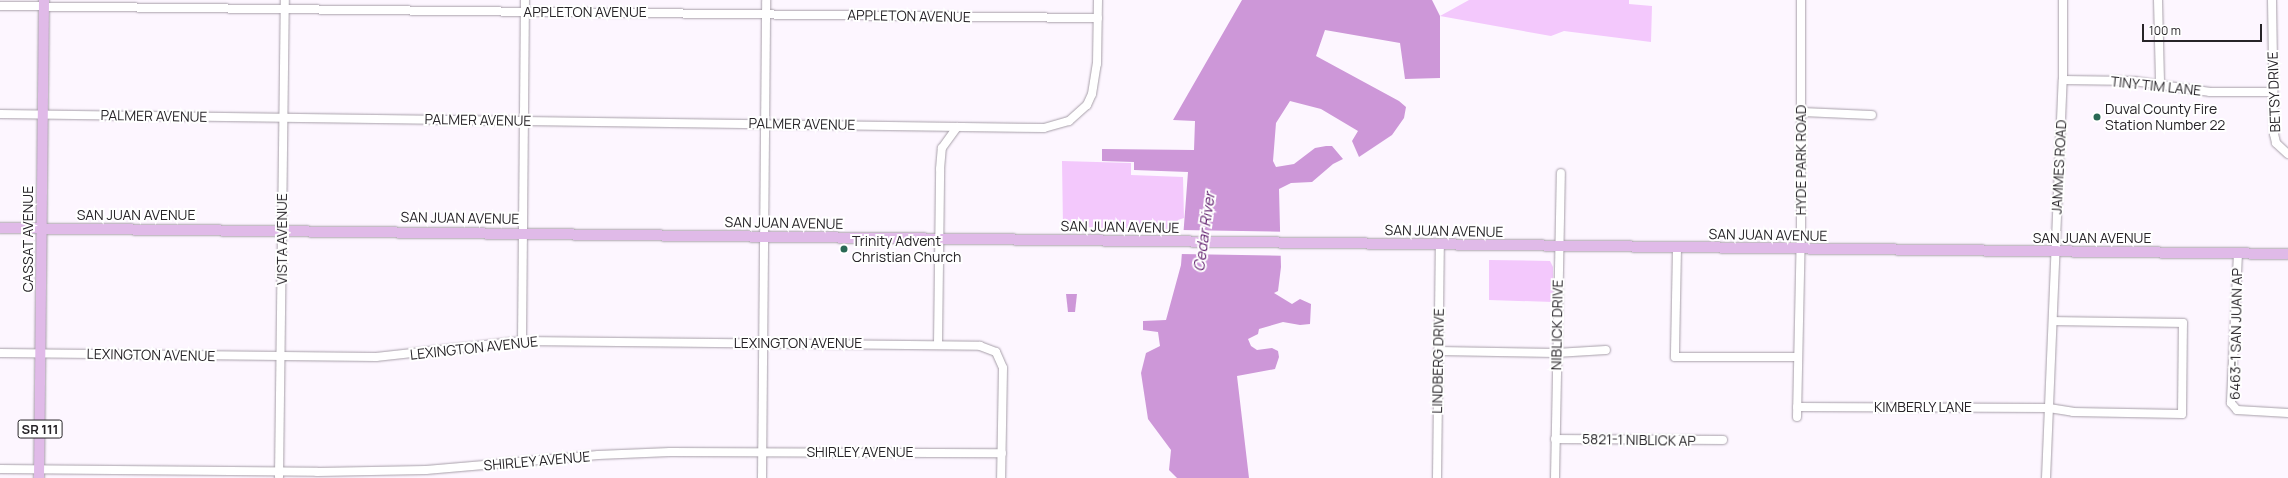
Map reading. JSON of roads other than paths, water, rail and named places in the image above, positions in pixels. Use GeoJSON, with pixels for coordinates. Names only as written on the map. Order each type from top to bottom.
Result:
{"type":"FeatureCollection","features":[{"type":"Feature","properties":{"kind":"main road","name":"CASSAT AVENUE"},"geometry":{"type":"LineString","coordinates":[[39,474],[44,3]]}},
{"type":"Feature","properties":{"kind":"main road","name":"SAN JUAN AVENUE"},"geometry":{"type":"LineString","coordinates":[[0,228],[2288,254]]}},
{"type":"Feature","properties":{"kind":"street","name":"VISTA AVENUE"},"geometry":{"type":"LineString","coordinates":[[279,475],[285,0]]}},
{"type":"Feature","properties":{"kind":"street"},"geometry":{"type":"LineString","coordinates":[[522,341],[525,0]]}},
{"type":"Feature","properties":{"kind":"street"},"geometry":{"type":"LineString","coordinates":[[762,478],[766,0]]}},
{"type":"Feature","properties":{"kind":"street","name":"PALMER AVENUE"},"geometry":{"type":"LineString","coordinates":[[0,114],[1044,128],[1060,125],[1079,114],[1087,105],[1095,82],[1098,0]]}},
{"type":"Feature","properties":{"kind":"street","name":"HYDE PARK ROAD"},"geometry":{"type":"LineString","coordinates":[[1797,417],[1800,249],[1801,0]]}},
{"type":"Feature","properties":{"kind":"street","name":"JAMMES ROAD"},"geometry":{"type":"LineString","coordinates":[[2046,478],[2055,252],[2064,80],[2063,0]]}},
{"type":"Feature","properties":{"kind":"street"},"geometry":{"type":"LineString","coordinates":[[2158,0],[2160,84]]}},
{"type":"Feature","properties":{"kind":"street","name":"BETSY DRIVE"},"geometry":{"type":"LineString","coordinates":[[2272,0],[2273,92],[2276,143],[2288,154]]}},
{"type":"Feature","properties":{"kind":"street","name":"APPLETON AVENUE"},"geometry":{"type":"LineString","coordinates":[[0,6],[44,3],[285,9],[1098,18]]}},
{"type":"Feature","properties":{"kind":"street","name":"TINY TIM LANE"},"geometry":{"type":"LineString","coordinates":[[2064,80],[2111,80],[2160,84],[2210,92],[2273,92]]}},
{"type":"Feature","properties":{"kind":"street"},"geometry":{"type":"LineString","coordinates":[[1801,112],[1872,115]]}},
{"type":"Feature","properties":{"kind":"street"},"geometry":{"type":"LineString","coordinates":[[938,344],[942,148],[956,127]]}},
{"type":"Feature","properties":{"kind":"street","name":"NIBLICK DRIVE"},"geometry":{"type":"LineString","coordinates":[[1555,478],[1556,353],[1561,173]]}},
{"type":"Feature","properties":{"kind":"street","name":"LINDBERG DRIVE"},"geometry":{"type":"LineString","coordinates":[[1437,478],[1440,245]]}},
{"type":"Feature","properties":{"kind":"street"},"geometry":{"type":"LineString","coordinates":[[1677,248],[1675,357],[1798,357]]}},
{"type":"Feature","properties":{"kind":"street","name":"6463-1 SAN JUAN AP"},"geometry":{"type":"LineString","coordinates":[[2238,253],[2232,403],[2237,410],[2288,413]]}},
{"type":"Feature","properties":{"kind":"street","name":"KIMBERLY LANE"},"geometry":{"type":"LineString","coordinates":[[1796,407],[2049,408],[2072,412],[2182,414],[2183,323],[2053,321]]}},
{"type":"Feature","properties":{"kind":"street","name":"LEXINGTON AVENUE"},"geometry":{"type":"LineString","coordinates":[[0,353],[376,357],[522,341],[938,344],[980,346],[996,352],[1003,368],[1002,453]]}},
{"type":"Feature","properties":{"kind":"street"},"geometry":{"type":"LineString","coordinates":[[1438,351],[1556,353],[1606,350]]}},
{"type":"Feature","properties":{"kind":"street","name":"5821-1 NIBLICK AP"},"geometry":{"type":"LineString","coordinates":[[1555,439],[1723,440]]}},
{"type":"Feature","properties":{"kind":"street","name":"SHIRLEY AVENUE"},"geometry":{"type":"LineString","coordinates":[[0,468],[39,474],[279,475],[426,470],[627,454],[762,452],[1002,453]]}},
{"type":"Feature","properties":{"kind":"street"},"geometry":{"type":"LineString","coordinates":[[1001,478],[1002,453]]}},
{"type":"Feature","properties":{"kind":"water","name":"Cedar River"},"geometry":{"type":"Polygon","coordinates":[[[1242,0],[1432,0],[1440,16],[1440,78],[1405,79],[1400,43],[1325,30],[1316,56],[1399,101],[1406,107],[1404,118],[1392,135],[1359,157],[1352,141],[1358,131],[1321,109],[1290,101],[1276,123],[1273,161],[1276,167],[1294,164],[1315,148],[1326,146],[1332,146],[1343,159],[1333,164],[1312,182],[1291,183],[1279,189],[1281,267],[1278,291],[1274,293],[1292,304],[1300,299],[1311,304],[1310,324],[1300,325],[1283,322],[1259,329],[1258,334],[1248,339],[1251,346],[1257,350],[1272,348],[1278,351],[1279,357],[1275,369],[1237,376],[1249,478],[1177,478],[1169,470],[1171,450],[1148,419],[1141,373],[1146,353],[1160,346],[1158,332],[1143,330],[1143,321],[1166,320],[1181,265],[1188,172],[1134,170],[1134,162],[1102,161],[1102,149],[1194,150],[1195,121],[1173,120],[1242,0]]]}},
{"type":"Feature","properties":{"kind":"water"},"geometry":{"type":"Polygon","coordinates":[[[1066,294],[1077,294],[1075,312],[1068,312],[1066,294]]]}},
{"type":"Feature","properties":{"kind":"place","name":"Duval County Fire Station Number 22"},"geometry":{"type":"Point","coordinates":[2097,117]}},
{"type":"Feature","properties":{"kind":"place","name":"Trinity Advent Christian Church"},"geometry":{"type":"Point","coordinates":[844,249]}}]}
